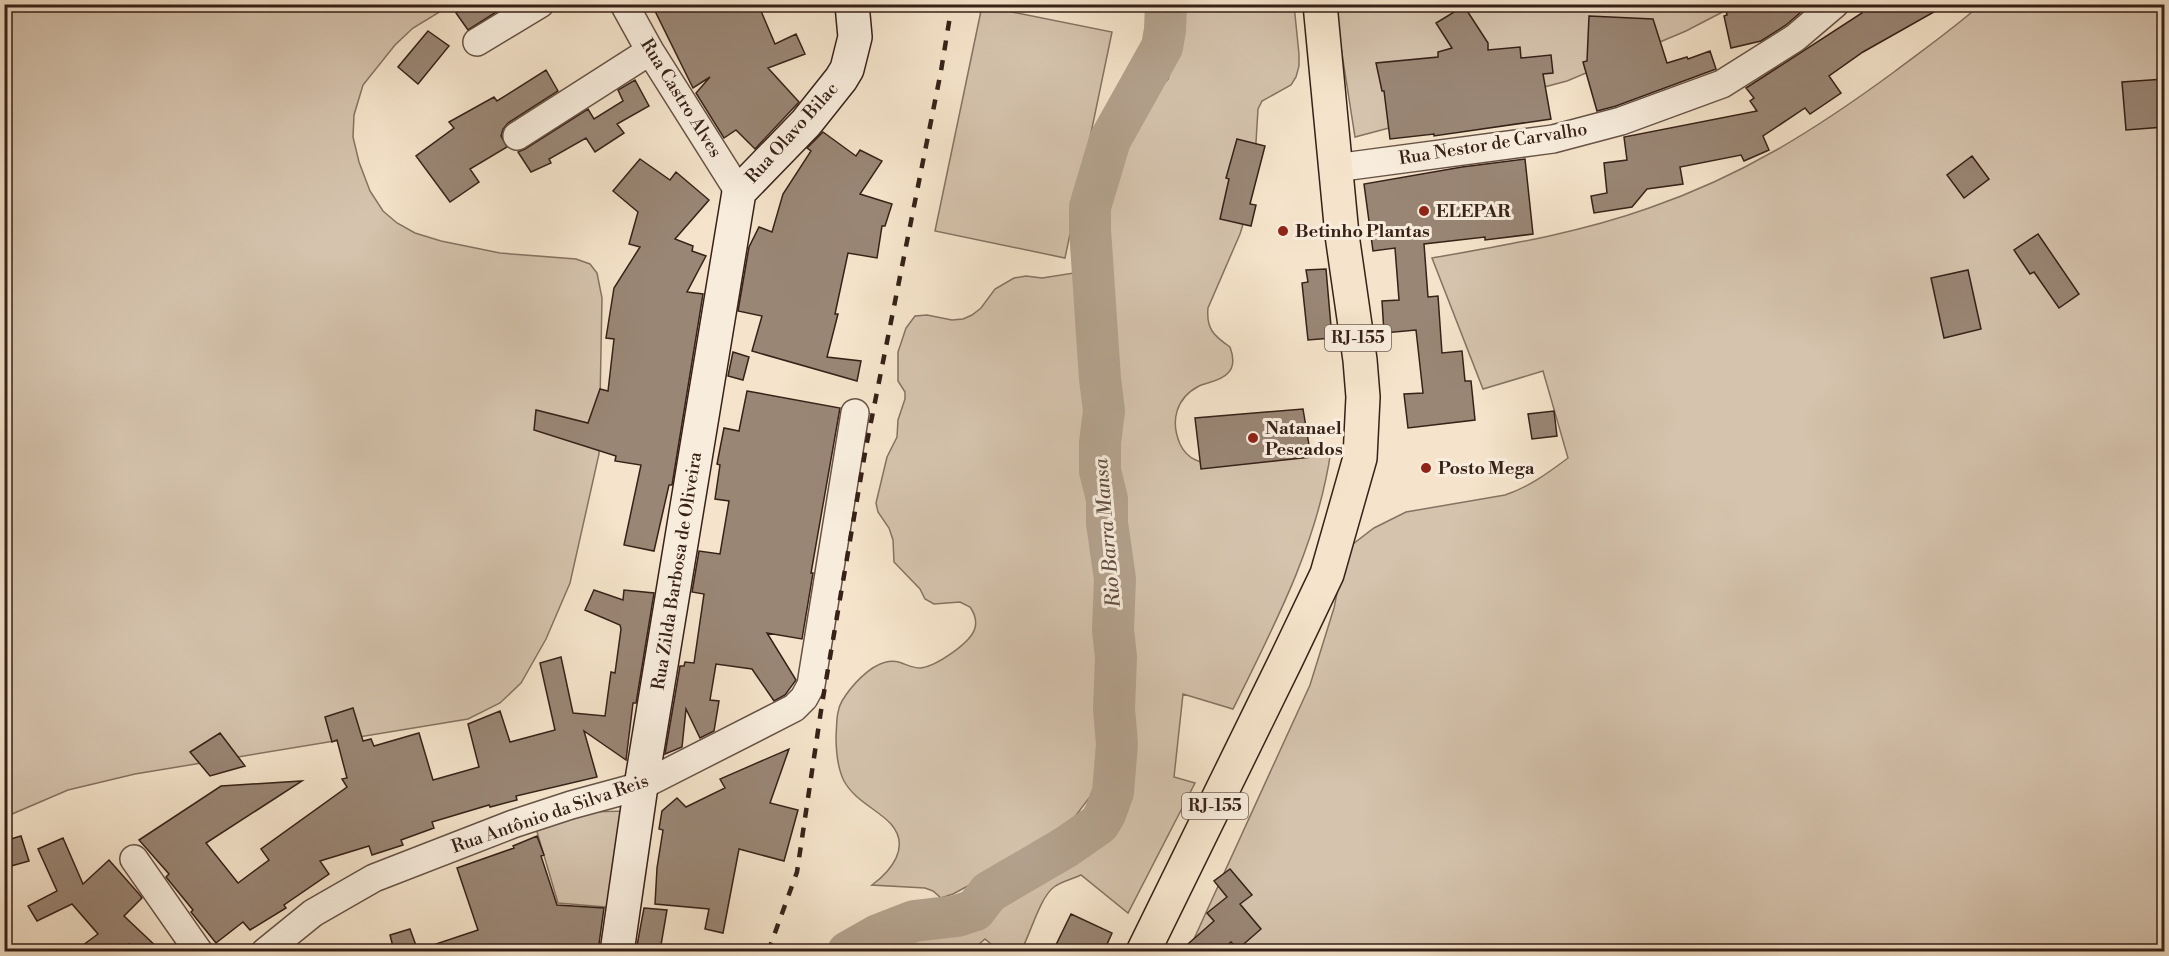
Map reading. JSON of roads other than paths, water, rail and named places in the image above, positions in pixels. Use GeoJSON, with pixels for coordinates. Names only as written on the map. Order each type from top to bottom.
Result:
{"type":"FeatureCollection","features":[{"type":"Feature","properties":{"kind":"main road","name":"RJ-155"},"geometry":{"type":"LineString","coordinates":[[1143,951],[1327,574],[1360,458],[1363,397],[1356,326],[1342,235],[1320,4]]}},
{"type":"Feature","properties":{"kind":"street"},"geometry":{"type":"LineString","coordinates":[[477,42],[540,4]]}},
{"type":"Feature","properties":{"kind":"street","name":"Rua Castro Alves"},"geometry":{"type":"LineString","coordinates":[[624,4],[650,51],[739,192]]}},
{"type":"Feature","properties":{"kind":"street","name":"Rua Olavo Bilac"},"geometry":{"type":"LineString","coordinates":[[739,192],[806,123],[841,79],[847,69],[855,37],[852,4]]}},
{"type":"Feature","properties":{"kind":"street","name":"Rua Nestor de Carvalho"},"geometry":{"type":"LineString","coordinates":[[1335,168],[1534,142],[1621,121],[1722,84],[1795,38],[1834,4]]}},
{"type":"Feature","properties":{"kind":"street"},"geometry":{"type":"LineString","coordinates":[[517,136],[650,51]]}},
{"type":"Feature","properties":{"kind":"street","name":"Rua Zilda Barbosa de Oliveira"},"geometry":{"type":"LineString","coordinates":[[617,951],[641,786],[739,192]]}},
{"type":"Feature","properties":{"kind":"street","name":"Rua Antônio da Silva Reis"},"geometry":{"type":"LineString","coordinates":[[265,951],[313,913],[374,878],[513,824],[641,786],[794,708],[804,698],[811,685],[855,412]]}},
{"type":"Feature","properties":{"kind":"street"},"geometry":{"type":"LineString","coordinates":[[134,859],[199,951]]}},
{"type":"Feature","properties":{"kind":"waterway","name":"Rio Barra Mansa"},"geometry":{"type":"LineString","coordinates":[[848,952],[878,935],[914,921],[957,916],[975,910],[989,892],[1066,847],[1099,824],[1113,792],[1117,744],[1114,709],[1116,657],[1113,630],[1115,579],[1107,523],[1107,499],[1100,471],[1100,443],[1104,411],[1090,207],[1110,140],[1162,47],[1166,4]]}},
{"type":"Feature","properties":{"kind":"railway"},"geometry":{"type":"LineString","coordinates":[[768,952],[797,872],[822,704],[866,447],[941,71],[952,4]]}},
{"type":"Feature","properties":{"kind":"place","name":"ELEPAR"},"geometry":{"type":"Point","coordinates":[1424,211]}},
{"type":"Feature","properties":{"kind":"place","name":"Betinho Plantas"},"geometry":{"type":"Point","coordinates":[1283,231]}},
{"type":"Feature","properties":{"kind":"place","name":"Natanael Pescados"},"geometry":{"type":"Point","coordinates":[1253,438]}},
{"type":"Feature","properties":{"kind":"place","name":"Posto Mega"},"geometry":{"type":"Point","coordinates":[1426,468]}}]}
